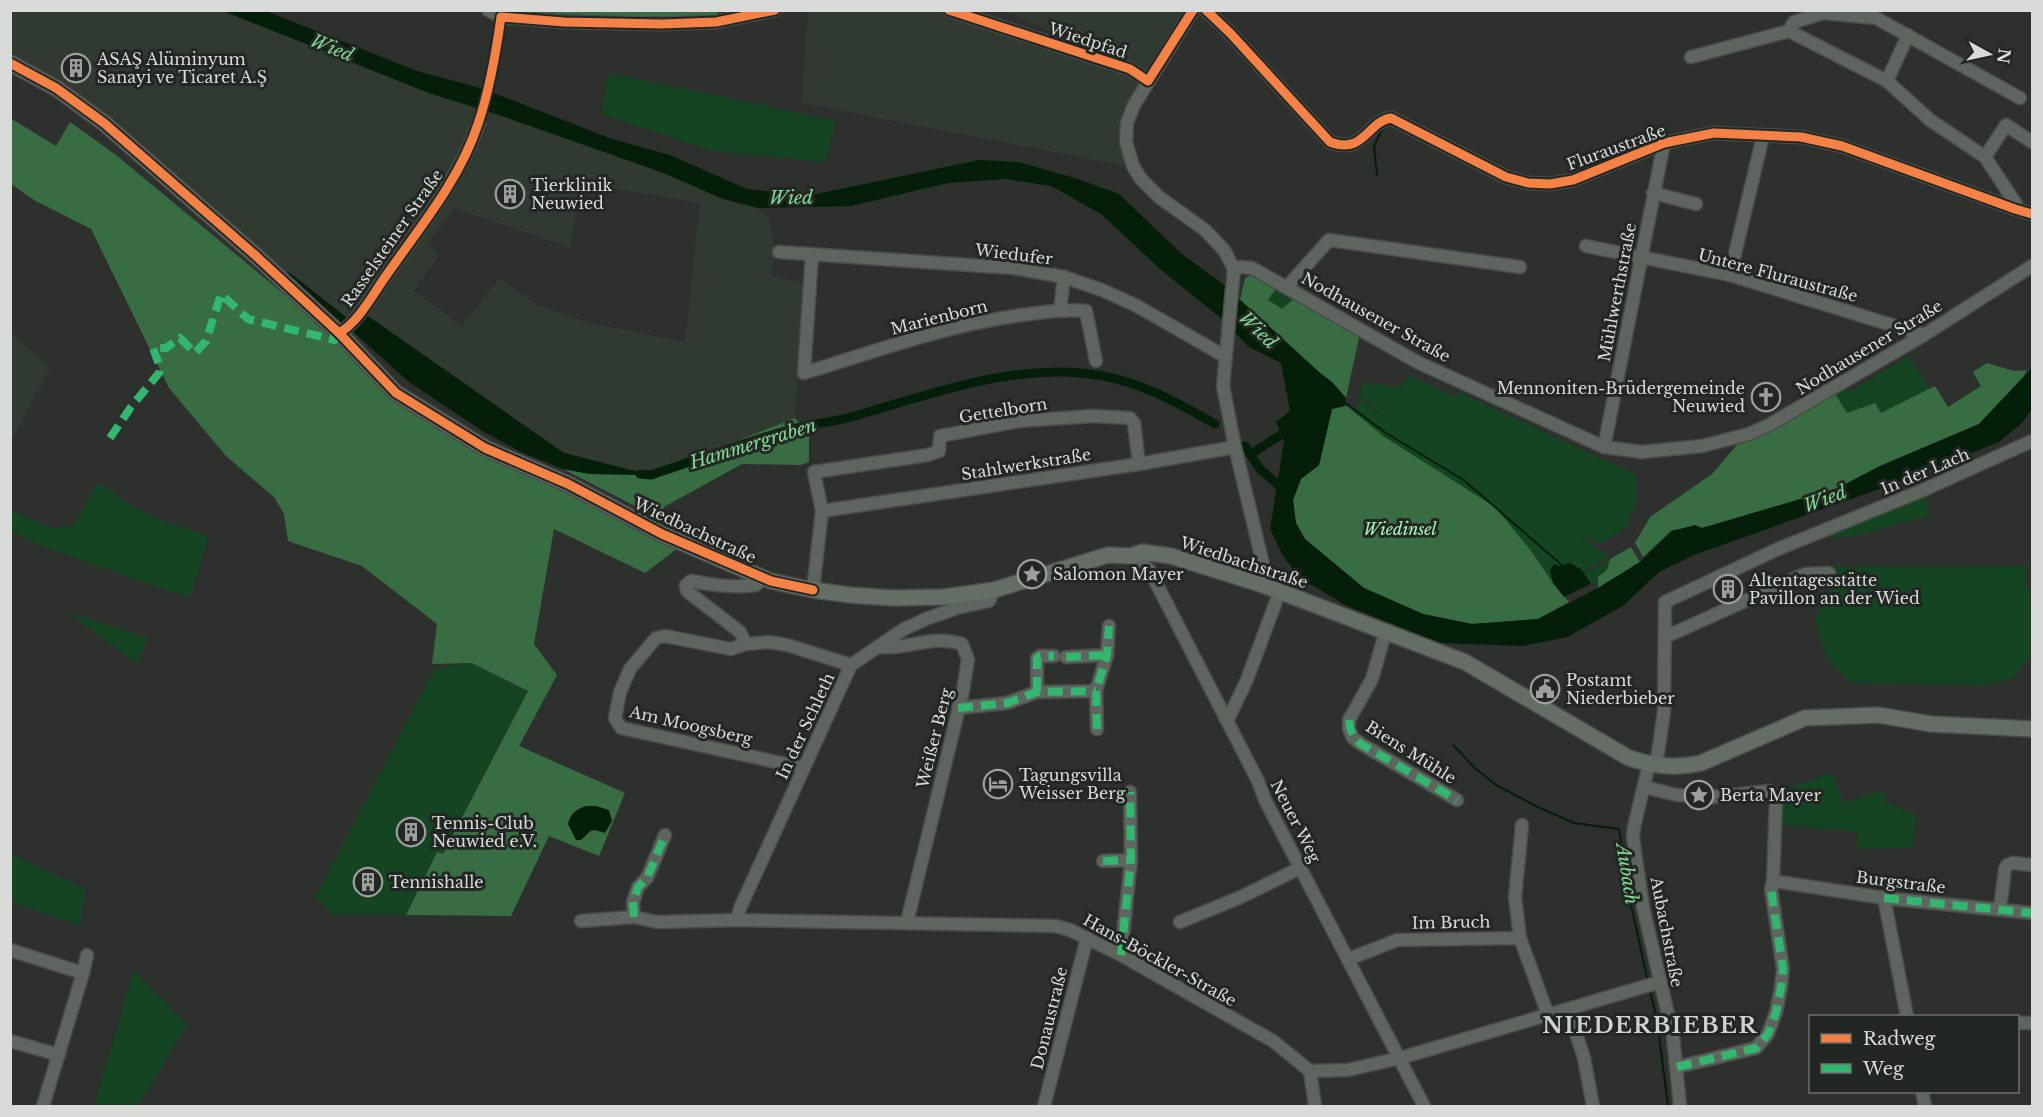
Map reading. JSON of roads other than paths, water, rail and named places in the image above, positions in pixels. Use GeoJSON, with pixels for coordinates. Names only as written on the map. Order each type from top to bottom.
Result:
{"type":"FeatureCollection","features":[{"type":"Feature","properties":{"kind":"main road","name":"Wiedbachstraße"},"geometry":{"type":"LineString","coordinates":[[10,63],[56,88],[104,123],[255,255],[339,333],[396,393],[485,448],[568,484],[662,534],[771,581],[813,590],[892,598],[944,597],[994,590],[1108,555],[1131,556],[1142,552],[1171,556],[1280,591],[1465,662],[1592,738],[1629,758],[1653,765],[1685,767],[1701,763],[1805,718],[1878,716],[1931,724],[2032,729]]}},
{"type":"Feature","properties":{"kind":"street"},"geometry":{"type":"LineString","coordinates":[[488,10],[501,17],[662,24],[716,22],[775,10]]}},
{"type":"Feature","properties":{"kind":"street","name":"Wiedpfad"},"geometry":{"type":"LineString","coordinates":[[948,10],[1130,69],[1148,81]]}},
{"type":"Feature","properties":{"kind":"street"},"geometry":{"type":"LineString","coordinates":[[1193,10],[1148,81],[1127,123],[1126,142],[1133,166],[1141,179],[1159,197],[1205,230],[1224,249],[1234,269],[1223,386],[1262,560],[1264,572],[1260,584]]}},
{"type":"Feature","properties":{"kind":"street","name":"Fluraustraße"},"geometry":{"type":"LineString","coordinates":[[1206,10],[1330,142],[1341,147],[1354,143],[1385,119],[1391,118],[1506,177],[1528,183],[1550,184],[1573,180],[1664,143],[1714,133],[1801,137],[1842,146],[2032,214]]}},
{"type":"Feature","properties":{"kind":"street"},"geometry":{"type":"LineString","coordinates":[[1789,31],[1794,22],[1823,13],[1876,18],[2020,98]]}},
{"type":"Feature","properties":{"kind":"street"},"geometry":{"type":"LineString","coordinates":[[1691,57],[1789,31],[1887,81],[1930,120],[1985,156],[2016,204],[2015,209]]}},
{"type":"Feature","properties":{"kind":"street"},"geometry":{"type":"LineString","coordinates":[[1887,81],[1908,35]]}},
{"type":"Feature","properties":{"kind":"street","name":"Rasselsteiner Straße"},"geometry":{"type":"LineString","coordinates":[[339,333],[347,328],[364,307],[445,192],[464,158],[479,123]]}},
{"type":"Feature","properties":{"kind":"street"},"geometry":{"type":"LineString","coordinates":[[1985,156],[2006,125],[2032,142]]}},
{"type":"Feature","properties":{"kind":"street"},"geometry":{"type":"LineString","coordinates":[[1730,275],[1763,136]]}},
{"type":"Feature","properties":{"kind":"street","name":"Mühlwerthstraße"},"geometry":{"type":"LineString","coordinates":[[1604,447],[1664,143]]}},
{"type":"Feature","properties":{"kind":"street"},"geometry":{"type":"LineString","coordinates":[[1653,193],[1696,204]]}},
{"type":"Feature","properties":{"kind":"street","name":"Nodhausener Straße"},"geometry":{"type":"LineString","coordinates":[[1287,287],[1329,240],[1520,267]]}},
{"type":"Feature","properties":{"kind":"street","name":"Untere Fluraustraße"},"geometry":{"type":"LineString","coordinates":[[1586,246],[1730,275],[1924,335]]}},
{"type":"Feature","properties":{"kind":"street","name":"Wiedufer"},"geometry":{"type":"LineString","coordinates":[[779,252],[1013,268],[1064,277],[1102,290],[1137,306],[1226,357]]}},
{"type":"Feature","properties":{"kind":"street","name":"Marienborn"},"geometry":{"type":"LineString","coordinates":[[812,254],[804,373],[948,328],[1060,310],[1086,311],[1096,362]]}},
{"type":"Feature","properties":{"kind":"street","name":"Nodhausener Straße"},"geometry":{"type":"LineString","coordinates":[[1234,269],[1252,268],[1417,362],[1604,447],[1642,452],[1701,446],[1749,434],[1790,414],[1924,335],[2032,266]]}},
{"type":"Feature","properties":{"kind":"street"},"geometry":{"type":"LineString","coordinates":[[1060,310],[1064,277]]}},
{"type":"Feature","properties":{"kind":"street","name":"Gettelborn"},"geometry":{"type":"LineString","coordinates":[[822,511],[814,472],[928,455],[939,451],[940,436],[1019,421],[1093,416],[1130,418],[1134,423],[1140,464]]}},
{"type":"Feature","properties":{"kind":"street","name":"In der Lach"},"geometry":{"type":"LineString","coordinates":[[1665,602],[1778,549],[1911,495],[2032,441]]}},
{"type":"Feature","properties":{"kind":"street","name":"Stahlwerkstraße"},"geometry":{"type":"LineString","coordinates":[[822,511],[1140,464],[1235,447]]}},
{"type":"Feature","properties":{"kind":"street"},"geometry":{"type":"LineString","coordinates":[[813,590],[822,511]]}},
{"type":"Feature","properties":{"kind":"street","name":"Neuer Weg"},"geometry":{"type":"LineString","coordinates":[[1131,556],[1150,571],[1300,868],[1425,1107]]}},
{"type":"Feature","properties":{"kind":"street"},"geometry":{"type":"LineString","coordinates":[[1665,637],[1805,574],[1829,573]]}},
{"type":"Feature","properties":{"kind":"street"},"geometry":{"type":"LineString","coordinates":[[746,644],[740,632],[687,591],[686,585],[691,581],[744,587],[756,585],[761,577]]}},
{"type":"Feature","properties":{"kind":"street","name":"In der Schleth"},"geometry":{"type":"LineString","coordinates":[[737,920],[740,908],[851,665],[904,629],[957,608],[989,601],[994,590]]}},
{"type":"Feature","properties":{"kind":"street"},"geometry":{"type":"LineString","coordinates":[[1225,718],[1230,715],[1246,682],[1280,591]]}},
{"type":"Feature","properties":{"kind":"street","name":"Aubachstraße"},"geometry":{"type":"LineString","coordinates":[[1665,602],[1663,720],[1653,765],[1644,787],[1634,827],[1634,838],[1652,984],[1673,1036],[1680,1107]]}},
{"type":"Feature","properties":{"kind":"street"},"geometry":{"type":"LineString","coordinates":[[1097,729],[1096,691],[1107,655],[1109,626]]}},
{"type":"Feature","properties":{"kind":"street","name":"Biens Mühle"},"geometry":{"type":"LineString","coordinates":[[1386,630],[1372,679],[1349,720],[1353,738],[1457,800]]}},
{"type":"Feature","properties":{"kind":"street","name":"Am Moogsberg"},"geometry":{"type":"LineString","coordinates":[[804,768],[621,728],[615,718],[620,692],[630,669],[656,638],[666,636],[731,649],[746,644],[769,642],[788,645],[851,665]]}},
{"type":"Feature","properties":{"kind":"street","name":"Weißer Berg"},"geometry":{"type":"LineString","coordinates":[[879,647],[888,648],[923,641],[947,641],[962,644],[968,659],[967,673],[948,756],[907,922]]}},
{"type":"Feature","properties":{"kind":"street"},"geometry":{"type":"LineString","coordinates":[[1037,692],[1031,658],[1107,655]]}},
{"type":"Feature","properties":{"kind":"street"},"geometry":{"type":"LineString","coordinates":[[958,708],[1007,702],[1037,692],[1096,691]]}},
{"type":"Feature","properties":{"kind":"street"},"geometry":{"type":"LineString","coordinates":[[1644,787],[1677,795],[1713,797],[1769,791],[1774,795],[1776,802],[1772,885],[1783,969],[1778,1004],[1768,1034],[1756,1048],[1677,1067]]}},
{"type":"Feature","properties":{"kind":"street"},"geometry":{"type":"LineString","coordinates":[[1121,955],[1131,860],[1130,792]]}},
{"type":"Feature","properties":{"kind":"street"},"geometry":{"type":"LineString","coordinates":[[1522,825],[1515,897],[1520,938],[1548,1015]]}},
{"type":"Feature","properties":{"kind":"street"},"geometry":{"type":"LineString","coordinates":[[634,917],[633,902],[638,887],[647,878],[664,835]]}},
{"type":"Feature","properties":{"kind":"street"},"geometry":{"type":"LineString","coordinates":[[1103,861],[1131,860]]}},
{"type":"Feature","properties":{"kind":"street"},"geometry":{"type":"LineString","coordinates":[[2000,909],[2004,869],[2013,863],[2032,865]]}},
{"type":"Feature","properties":{"kind":"street"},"geometry":{"type":"LineString","coordinates":[[1180,922],[1241,897],[1300,868]]}},
{"type":"Feature","properties":{"kind":"street","name":"Burgstraße"},"geometry":{"type":"LineString","coordinates":[[1772,885],[2032,913]]}},
{"type":"Feature","properties":{"kind":"street"},"geometry":{"type":"LineString","coordinates":[[1884,898],[1907,1015]]}},
{"type":"Feature","properties":{"kind":"street","name":"Hans-Böckler-Straße"},"geometry":{"type":"LineString","coordinates":[[581,921],[634,917],[657,922],[737,920],[1056,926],[1071,930],[1121,955],[1273,1041],[1310,1071]]}},
{"type":"Feature","properties":{"kind":"street","name":"Im Bruch"},"geometry":{"type":"LineString","coordinates":[[1349,959],[1397,940],[1520,938]]}},
{"type":"Feature","properties":{"kind":"street","name":"Donaustraße"},"geometry":{"type":"LineString","coordinates":[[1044,1107],[1087,939]]}},
{"type":"Feature","properties":{"kind":"street"},"geometry":{"type":"LineString","coordinates":[[10,950],[83,973]]}},
{"type":"Feature","properties":{"kind":"street"},"geometry":{"type":"LineString","coordinates":[[43,1107],[87,956]]}},
{"type":"Feature","properties":{"kind":"street"},"geometry":{"type":"LineString","coordinates":[[1315,1107],[1310,1071],[1348,1070],[1400,1058],[1652,984]]}},
{"type":"Feature","properties":{"kind":"street"},"geometry":{"type":"LineString","coordinates":[[1568,1009],[1584,1058],[1593,1107]]}},
{"type":"Feature","properties":{"kind":"street"},"geometry":{"type":"LineString","coordinates":[[10,1041],[59,1055]]}},
{"type":"Feature","properties":{"kind":"water"},"geometry":{"type":"Polygon","coordinates":[[[223,11],[266,11],[417,71],[484,89],[612,139],[670,155],[747,189],[807,196],[979,160],[1018,162],[1075,178],[1119,194],[1182,254],[1224,285],[1332,382],[1346,398],[1344,406],[1332,409],[1319,465],[1301,479],[1293,500],[1296,523],[1305,539],[1364,588],[1423,614],[1472,624],[1538,619],[1598,588],[1640,562],[1672,531],[1695,525],[1702,528],[1838,488],[1880,466],[1979,424],[2032,368],[2032,409],[2022,423],[1999,442],[1899,482],[1694,555],[1659,572],[1623,606],[1567,637],[1523,646],[1440,643],[1347,606],[1300,578],[1283,556],[1270,529],[1284,441],[1276,422],[1290,411],[1281,363],[1249,347],[1222,319],[1160,269],[1101,214],[1051,186],[1005,179],[948,183],[851,206],[758,208],[723,199],[666,174],[499,115],[429,93],[223,11]]]}},
{"type":"Feature","properties":{"kind":"water","name":"Hammergraben"},"geometry":{"type":"Polygon","coordinates":[[[365,314],[564,453],[651,475],[590,474],[563,469],[523,453],[484,432],[409,382],[352,331],[365,314]]]}},
{"type":"Feature","properties":{"kind":"water"},"geometry":{"type":"Polygon","coordinates":[[[1570,563],[1582,570],[1591,584],[1564,597],[1553,583],[1550,570],[1554,564],[1560,566],[1570,563]]]}},
{"type":"Feature","properties":{"kind":"water"},"geometry":{"type":"Polygon","coordinates":[[[586,806],[609,810],[612,821],[605,833],[593,830],[581,840],[576,840],[568,824],[569,820],[574,812],[586,806]]]}},
{"type":"Feature","properties":{"kind":"waterway"},"geometry":{"type":"LineString","coordinates":[[1377,175],[1374,146],[1383,127]]}},
{"type":"Feature","properties":{"kind":"waterway","name":"Hammergraben"},"geometry":{"type":"LineString","coordinates":[[288,277],[345,322]]}},
{"type":"Feature","properties":{"kind":"waterway","name":"Hammergraben"},"geometry":{"type":"LineString","coordinates":[[640,474],[651,475],[754,440],[797,428],[843,419],[939,391],[999,377],[1029,373],[1090,374],[1123,381],[1171,400],[1215,424]]}},
{"type":"Feature","properties":{"kind":"waterway","name":"Wied"},"geometry":{"type":"LineString","coordinates":[[1344,402],[1386,433],[1465,481],[1564,567]]}},
{"type":"Feature","properties":{"kind":"waterway"},"geometry":{"type":"LineString","coordinates":[[1251,454],[1290,429]]}},
{"type":"Feature","properties":{"kind":"waterway","name":"Hammergraben"},"geometry":{"type":"LineString","coordinates":[[1245,446],[1260,469],[1285,491]]}},
{"type":"Feature","properties":{"kind":"waterway","name":"Aubach"},"geometry":{"type":"LineString","coordinates":[[1453,745],[1476,769],[1496,785],[1538,807],[1574,823],[1619,829],[1627,865],[1630,900],[1648,982]]}},
{"type":"Feature","properties":{"kind":"waterway","name":"Aubach"},"geometry":{"type":"LineString","coordinates":[[1650,991],[1657,1019],[1668,1106]]}},
{"type":"Feature","properties":{"kind":"place","name":"ASAŞ Alüminyum Sanayi ve Ticaret A.Ş"},"geometry":{"type":"Point","coordinates":[76,68]}},
{"type":"Feature","properties":{"kind":"place","name":"Tierklinik Neuwied"},"geometry":{"type":"Point","coordinates":[510,194]}},
{"type":"Feature","properties":{"kind":"place","name":"Mennoniten-Brüdergemeinde Neuwied"},"geometry":{"type":"Point","coordinates":[1766,397]}},
{"type":"Feature","properties":{"kind":"place","name":"Salomon Mayer"},"geometry":{"type":"Point","coordinates":[1032,574]}},
{"type":"Feature","properties":{"kind":"place","name":"Altentagesstätte Pavillon an der Wied"},"geometry":{"type":"Point","coordinates":[1728,589]}},
{"type":"Feature","properties":{"kind":"place","name":"Postamt Niederbieber"},"geometry":{"type":"Point","coordinates":[1545,689]}},
{"type":"Feature","properties":{"kind":"place","name":"Tagungsvilla Weisser Berg"},"geometry":{"type":"Point","coordinates":[998,784]}},
{"type":"Feature","properties":{"kind":"place","name":"Berta Mayer"},"geometry":{"type":"Point","coordinates":[1699,795]}},
{"type":"Feature","properties":{"kind":"place","name":"Tennis-Club Neuwied e.V."},"geometry":{"type":"Point","coordinates":[411,832]}},
{"type":"Feature","properties":{"kind":"place","name":"Tennishalle"},"geometry":{"type":"Point","coordinates":[368,882]}},
{"type":"Feature","properties":{"kind":"district","name":"NIEDERBIEBER"},"geometry":{"type":"Point","coordinates":[1650,1025]}},
{"type":"Feature","properties":{"kind":"park label","name":"Wiedinsel"},"geometry":{"type":"Point","coordinates":[1400,529]}}]}
